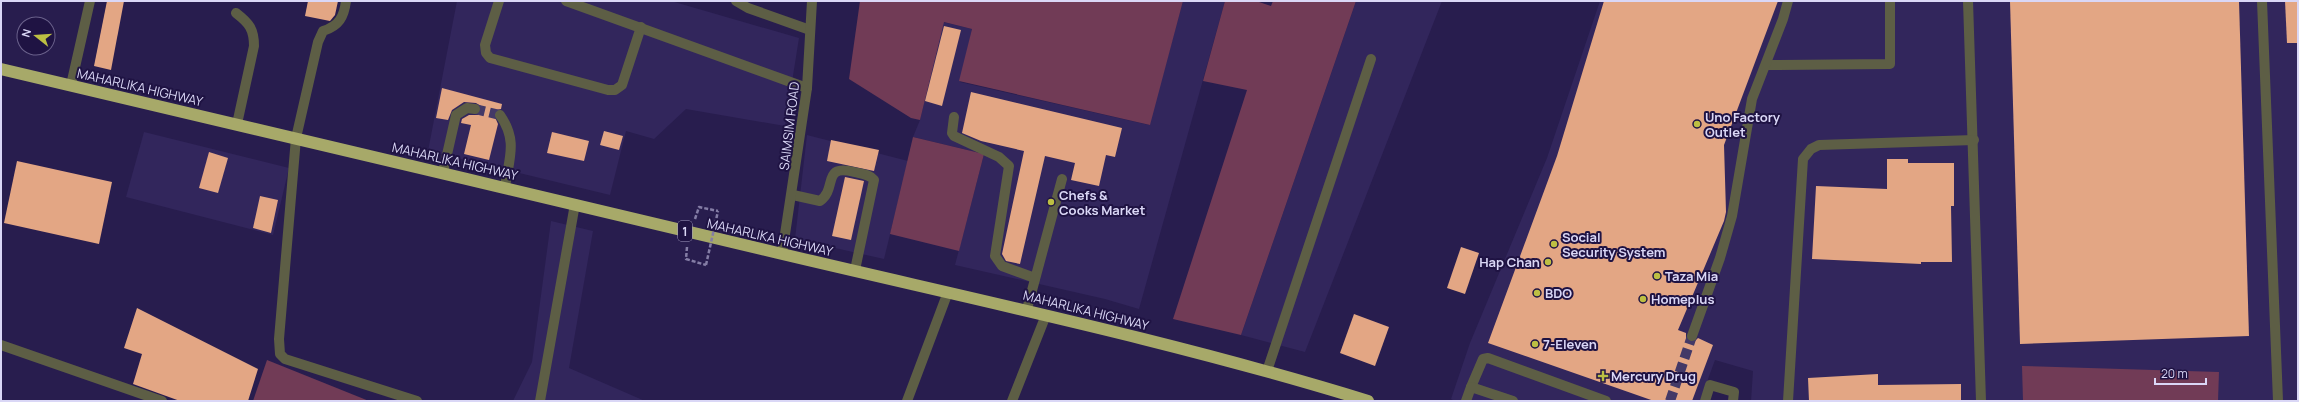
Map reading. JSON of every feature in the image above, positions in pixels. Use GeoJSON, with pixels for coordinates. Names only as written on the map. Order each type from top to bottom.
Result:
{"type":"FeatureCollection","features":[{"type":"Feature","properties":{"kind":"highway","name":"MAHARLIKA HIGHWAY"},"geometry":{"type":"LineString","coordinates":[[1,69],[443,172],[782,254],[1027,309],[1267,371],[1368,401]]}},
{"type":"Feature","properties":{"kind":"street"},"geometry":{"type":"LineString","coordinates":[[71,85],[90,1]]}},
{"type":"Feature","properties":{"kind":"street"},"geometry":{"type":"LineString","coordinates":[[346,1],[343,17],[332,28],[323,30],[318,42],[296,138],[279,339],[280,354],[285,359],[417,401]]}},
{"type":"Feature","properties":{"kind":"street"},"geometry":{"type":"LineString","coordinates":[[498,1],[485,45],[486,53],[490,58],[608,90],[615,90],[622,85],[641,27]]}},
{"type":"Feature","properties":{"kind":"street"},"geometry":{"type":"LineString","coordinates":[[566,1],[807,88]]}},
{"type":"Feature","properties":{"kind":"street"},"geometry":{"type":"LineString","coordinates":[[736,1],[748,8],[810,30]]}},
{"type":"Feature","properties":{"kind":"street","name":"SAIMSIM ROAD"},"geometry":{"type":"LineString","coordinates":[[782,254],[793,195],[807,88],[812,1]]}},
{"type":"Feature","properties":{"kind":"street"},"geometry":{"type":"LineString","coordinates":[[1692,336],[1720,258],[1732,216],[1752,99],[1783,20],[1788,1]]}},
{"type":"Feature","properties":{"kind":"street"},"geometry":{"type":"LineString","coordinates":[[1766,65],[1890,64],[1890,1]]}},
{"type":"Feature","properties":{"kind":"street"},"geometry":{"type":"LineString","coordinates":[[1968,1],[1974,140],[1981,401]]}},
{"type":"Feature","properties":{"kind":"street"},"geometry":{"type":"LineString","coordinates":[[2262,1],[2278,401]]}},
{"type":"Feature","properties":{"kind":"street"},"geometry":{"type":"LineString","coordinates":[[236,14],[251,26],[254,35],[254,46],[237,124]]}},
{"type":"Feature","properties":{"kind":"street"},"geometry":{"type":"LineString","coordinates":[[1267,371],[1371,59]]}},
{"type":"Feature","properties":{"kind":"street"},"geometry":{"type":"LineString","coordinates":[[443,172],[456,115],[467,108],[475,109]]}},
{"type":"Feature","properties":{"kind":"street"},"geometry":{"type":"LineString","coordinates":[[500,115],[507,126],[512,140],[505,187]]}},
{"type":"Feature","properties":{"kind":"street"},"geometry":{"type":"LineString","coordinates":[[954,117],[952,133],[954,136],[999,157],[1009,166],[995,256],[1002,266],[1035,278]]}},
{"type":"Feature","properties":{"kind":"street"},"geometry":{"type":"LineString","coordinates":[[1788,401],[1803,159],[1811,149],[1819,145],[1974,140]]}},
{"type":"Feature","properties":{"kind":"street"},"geometry":{"type":"LineString","coordinates":[[793,195],[820,201],[825,197],[836,170],[841,169],[871,176],[874,180],[855,270]]}},
{"type":"Feature","properties":{"kind":"street"},"geometry":{"type":"LineString","coordinates":[[1027,309],[1062,179]]}},
{"type":"Feature","properties":{"kind":"street"},"geometry":{"type":"LineString","coordinates":[[540,401],[575,204]]}},
{"type":"Feature","properties":{"kind":"street"},"geometry":{"type":"LineString","coordinates":[[906,401],[948,292]]}},
{"type":"Feature","properties":{"kind":"street"},"geometry":{"type":"LineString","coordinates":[[1012,401],[1046,315]]}},
{"type":"Feature","properties":{"kind":"street"},"geometry":{"type":"LineString","coordinates":[[1,345],[162,401]]}},
{"type":"Feature","properties":{"kind":"street"},"geometry":{"type":"LineString","coordinates":[[1466,401],[1483,359],[1488,358],[1606,401]]}},
{"type":"Feature","properties":{"kind":"street"},"geometry":{"type":"LineString","coordinates":[[1705,401],[1710,385],[1734,392],[1733,401]]}},
{"type":"Feature","properties":{"kind":"street"},"geometry":{"type":"LineString","coordinates":[[1471,387],[1514,401]]}},
{"type":"Feature","properties":{"kind":"path"},"geometry":{"type":"LineString","coordinates":[[700,207],[718,211],[706,264],[686,259],[690,232],[700,207]]}},
{"type":"Feature","properties":{"kind":"shaded area"},"geometry":{"type":"Polygon","coordinates":[[[457,1],[671,1],[799,38],[785,126],[686,109],[654,139],[626,131],[610,195],[428,151],[457,1]]]}},
{"type":"Feature","properties":{"kind":"shaded area"},"geometry":{"type":"Polygon","coordinates":[[[860,1],[1183,1],[1150,125],[959,81],[972,29],[944,22],[920,120],[911,118],[849,79],[860,1]]]}},
{"type":"Feature","properties":{"kind":"shaded area","name":"Chefs & Cooks Market"},"geometry":{"type":"Polygon","coordinates":[[[1183,1],[1225,1],[1139,309],[1105,299],[955,265],[984,154],[913,137],[920,120],[943,22],[972,29],[960,82],[1149,125],[1183,1]]]}},
{"type":"Feature","properties":{"kind":"shaded area"},"geometry":{"type":"Polygon","coordinates":[[[1225,1],[1256,1],[1271,6],[1273,1],[1356,1],[1241,335],[1173,319],[1247,90],[1203,81],[1225,1]]]}},
{"type":"Feature","properties":{"kind":"shaded area"},"geometry":{"type":"Polygon","coordinates":[[[1356,1],[1442,1],[1305,352],[1241,335],[1356,1]]]}},
{"type":"Feature","properties":{"kind":"shaded area"},"geometry":{"type":"Polygon","coordinates":[[[1600,1],[2298,1],[2298,401],[1751,401],[1753,371],[1715,360],[1700,401],[1455,401],[1451,399],[1470,343],[1547,158],[1600,1]]]}},
{"type":"Feature","properties":{"kind":"shaded area"},"geometry":{"type":"Polygon","coordinates":[[[144,132],[289,168],[273,235],[126,197],[144,132]]]}},
{"type":"Feature","properties":{"kind":"shaded area"},"geometry":{"type":"Polygon","coordinates":[[[807,135],[908,161],[884,259],[795,239],[807,135]]]}},
{"type":"Feature","properties":{"kind":"shaded area"},"geometry":{"type":"Polygon","coordinates":[[[913,137],[984,154],[959,251],[890,234],[913,137]]]}},
{"type":"Feature","properties":{"kind":"shaded area"},"geometry":{"type":"Polygon","coordinates":[[[551,221],[593,231],[569,368],[645,401],[513,401],[532,362],[551,221]]]}},
{"type":"Feature","properties":{"kind":"shaded area"},"geometry":{"type":"Polygon","coordinates":[[[267,360],[369,401],[253,401],[267,360]]]}},
{"type":"Feature","properties":{"kind":"shaded area"},"geometry":{"type":"Polygon","coordinates":[[[2022,366],[2219,372],[2218,401],[2023,401],[2022,366]]]}},
{"type":"Feature","properties":{"kind":"building"},"geometry":{"type":"Polygon","coordinates":[[[107,1],[124,1],[111,70],[94,66],[107,1]]]}},
{"type":"Feature","properties":{"kind":"building"},"geometry":{"type":"Polygon","coordinates":[[[308,1],[338,1],[335,15],[330,21],[305,16],[308,1]]]}},
{"type":"Feature","properties":{"kind":"building"},"geometry":{"type":"Polygon","coordinates":[[[1604,1],[1778,1],[1724,145],[1726,212],[1724,221],[1678,330],[1686,333],[1686,338],[1689,342],[1694,342],[1698,338],[1713,345],[1692,401],[1654,401],[1488,343],[1557,156],[1604,1]]]}},
{"type":"Feature","properties":{"kind":"building"},"geometry":{"type":"Polygon","coordinates":[[[2010,1],[2239,1],[2249,336],[2020,344],[2010,1]]]}},
{"type":"Feature","properties":{"kind":"building"},"geometry":{"type":"Polygon","coordinates":[[[2285,1],[2298,1],[2298,43],[2287,43],[2285,1]]]}},
{"type":"Feature","properties":{"kind":"building"},"geometry":{"type":"Polygon","coordinates":[[[944,26],[961,30],[942,106],[925,101],[944,26]]]}},
{"type":"Feature","properties":{"kind":"building"},"geometry":{"type":"Polygon","coordinates":[[[442,88],[502,104],[501,109],[496,110],[494,115],[498,124],[489,160],[464,154],[471,125],[461,123],[462,119],[469,115],[478,115],[481,110],[481,106],[476,103],[464,102],[452,110],[448,120],[436,118],[442,88]]]}},
{"type":"Feature","properties":{"kind":"building"},"geometry":{"type":"Polygon","coordinates":[[[971,92],[1122,128],[1115,157],[1106,155],[1099,186],[1071,180],[1075,163],[1045,156],[1020,264],[1006,261],[1002,254],[1024,151],[981,141],[962,133],[971,92]]]}},
{"type":"Feature","properties":{"kind":"building"},"geometry":{"type":"Polygon","coordinates":[[[604,131],[623,136],[619,150],[600,145],[604,131]]]}},
{"type":"Feature","properties":{"kind":"building"},"geometry":{"type":"Polygon","coordinates":[[[552,132],[589,141],[584,161],[547,153],[552,132]]]}},
{"type":"Feature","properties":{"kind":"building"},"geometry":{"type":"Polygon","coordinates":[[[831,140],[879,150],[874,171],[827,161],[831,140]]]}},
{"type":"Feature","properties":{"kind":"building"},"geometry":{"type":"Polygon","coordinates":[[[209,152],[228,158],[218,193],[199,188],[209,152]]]}},
{"type":"Feature","properties":{"kind":"building"},"geometry":{"type":"Polygon","coordinates":[[[1887,159],[1908,159],[1908,163],[1954,163],[1954,206],[1951,206],[1952,262],[1921,262],[1921,264],[1812,259],[1816,186],[1887,189],[1887,159]]]}},
{"type":"Feature","properties":{"kind":"building"},"geometry":{"type":"Polygon","coordinates":[[[17,161],[112,182],[99,244],[4,223],[17,161]]]}},
{"type":"Feature","properties":{"kind":"building"},"geometry":{"type":"Polygon","coordinates":[[[845,177],[864,181],[851,240],[832,236],[845,177]]]}},
{"type":"Feature","properties":{"kind":"building"},"geometry":{"type":"Polygon","coordinates":[[[260,196],[278,200],[271,233],[253,228],[260,196]]]}},
{"type":"Feature","properties":{"kind":"building"},"geometry":{"type":"Polygon","coordinates":[[[1461,247],[1479,253],[1465,294],[1447,288],[1461,247]]]}},
{"type":"Feature","properties":{"kind":"building"},"geometry":{"type":"Polygon","coordinates":[[[137,308],[258,369],[248,401],[180,401],[133,384],[142,354],[124,348],[137,308]]]}},
{"type":"Feature","properties":{"kind":"building"},"geometry":{"type":"Polygon","coordinates":[[[1354,314],[1389,327],[1375,366],[1340,353],[1354,314]]]}},
{"type":"Feature","properties":{"kind":"building"},"geometry":{"type":"Polygon","coordinates":[[[1878,374],[1878,385],[1961,384],[1961,401],[1809,401],[1808,378],[1878,374]]]}},
{"type":"Feature","properties":{"kind":"tunnel"},"geometry":{"type":"LineString","coordinates":[[475,109],[500,115]]}},
{"type":"Feature","properties":{"kind":"tunnel"},"geometry":{"type":"LineString","coordinates":[[1670,401],[1692,336]]}},
{"type":"Feature","properties":{"kind":"place","name":"Uno Factory Outlet"},"geometry":{"type":"Point","coordinates":[1697,124]}},
{"type":"Feature","properties":{"kind":"place","name":"Chefs & Cooks Market"},"geometry":{"type":"Point","coordinates":[1051,202]}},
{"type":"Feature","properties":{"kind":"place","name":"Social Security System"},"geometry":{"type":"Point","coordinates":[1554,244]}},
{"type":"Feature","properties":{"kind":"place","name":"Hap Chan"},"geometry":{"type":"Point","coordinates":[1548,262]}},
{"type":"Feature","properties":{"kind":"place","name":"Taza Mia"},"geometry":{"type":"Point","coordinates":[1657,276]}},
{"type":"Feature","properties":{"kind":"place","name":"BDO"},"geometry":{"type":"Point","coordinates":[1537,293]}},
{"type":"Feature","properties":{"kind":"place","name":"Homeplus"},"geometry":{"type":"Point","coordinates":[1643,299]}},
{"type":"Feature","properties":{"kind":"place","name":"7-Eleven"},"geometry":{"type":"Point","coordinates":[1535,344]}},
{"type":"Feature","properties":{"kind":"place","name":"Mercury Drug"},"geometry":{"type":"Point","coordinates":[1603,376]}}]}
